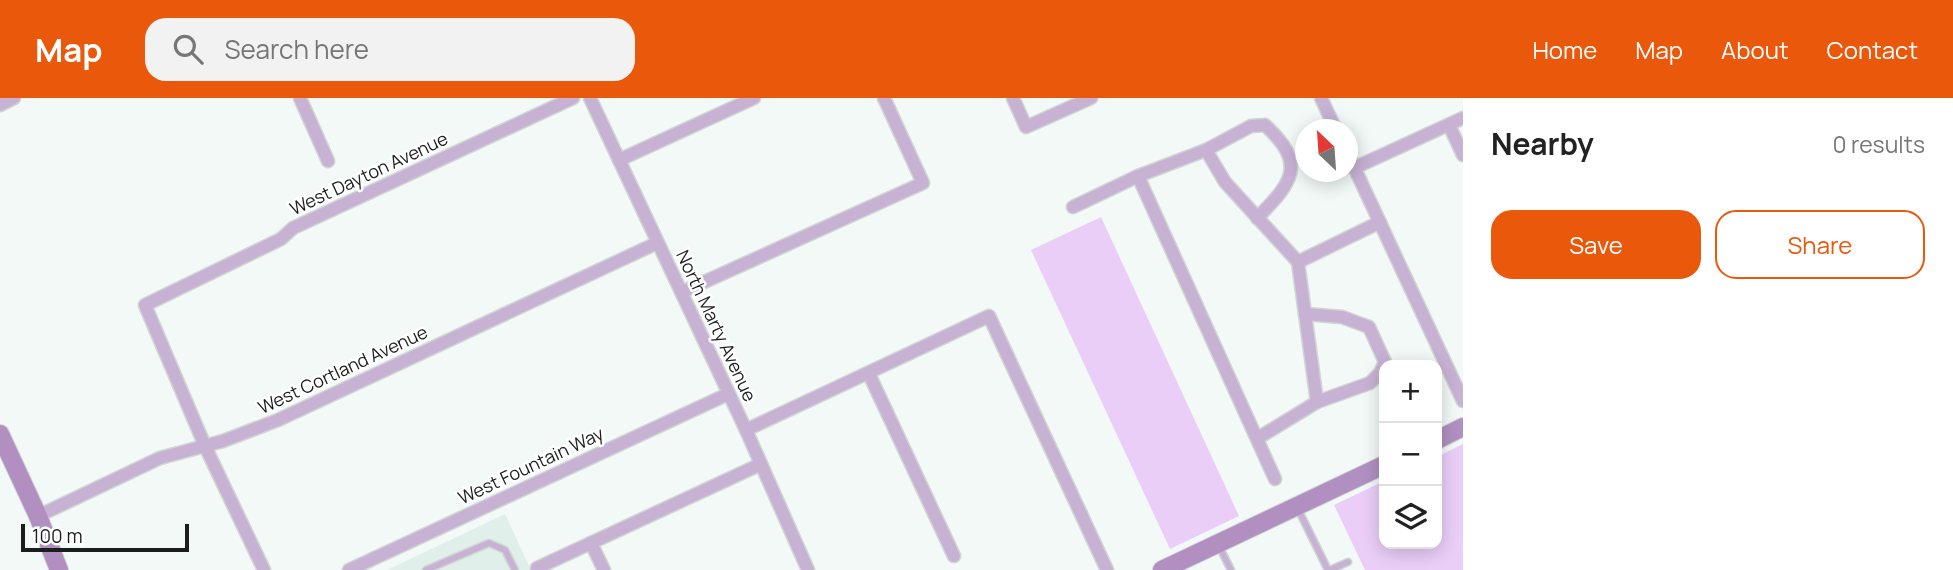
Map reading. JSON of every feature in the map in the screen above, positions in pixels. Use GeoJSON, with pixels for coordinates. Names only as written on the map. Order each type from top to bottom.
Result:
{"type":"FeatureCollection","features":[{"type":"Feature","properties":{"kind":"street"},"geometry":{"type":"LineString","coordinates":[[0,105],[14,98]]}},
{"type":"Feature","properties":{"kind":"street"},"geometry":{"type":"LineString","coordinates":[[300,98],[328,161]]}},
{"type":"Feature","properties":{"kind":"street","name":"West Dayton Avenue"},"geometry":{"type":"LineString","coordinates":[[205,446],[145,305],[281,239],[293,228],[573,98]]}},
{"type":"Feature","properties":{"kind":"street","name":"North Marty Avenue"},"geometry":{"type":"LineString","coordinates":[[590,98],[746,430],[808,570]]}},
{"type":"Feature","properties":{"kind":"street"},"geometry":{"type":"LineString","coordinates":[[619,160],[754,98]]}},
{"type":"Feature","properties":{"kind":"street"},"geometry":{"type":"LineString","coordinates":[[682,292],[923,183],[884,98]]}},
{"type":"Feature","properties":{"kind":"street"},"geometry":{"type":"LineString","coordinates":[[1013,98],[1026,127],[1090,98]]}},
{"type":"Feature","properties":{"kind":"street"},"geometry":{"type":"LineString","coordinates":[[1321,98],[1331,119]]}},
{"type":"Feature","properties":{"kind":"street"},"geometry":{"type":"LineString","coordinates":[[1358,166],[1463,118]]}},
{"type":"Feature","properties":{"kind":"street"},"geometry":{"type":"LineString","coordinates":[[1073,207],[1138,176],[1206,150],[1251,126],[1265,125],[1280,139],[1290,156],[1291,174],[1284,191],[1258,218]]}},
{"type":"Feature","properties":{"kind":"street"},"geometry":{"type":"LineString","coordinates":[[1448,125],[1463,155]]}},
{"type":"Feature","properties":{"kind":"street"},"geometry":{"type":"LineString","coordinates":[[1206,150],[1225,182],[1298,262],[1317,401]]}},
{"type":"Feature","properties":{"kind":"street"},"geometry":{"type":"LineString","coordinates":[[1138,176],[1275,479]]}},
{"type":"Feature","properties":{"kind":"street"},"geometry":{"type":"LineString","coordinates":[[1358,176],[1463,401]]}},
{"type":"Feature","properties":{"kind":"street"},"geometry":{"type":"LineString","coordinates":[[1298,262],[1380,222]]}},
{"type":"Feature","properties":{"kind":"street","name":"West Cortland Avenue"},"geometry":{"type":"LineString","coordinates":[[38,516],[142,466],[278,420],[657,243]]}},
{"type":"Feature","properties":{"kind":"street"},"geometry":{"type":"LineString","coordinates":[[1258,438],[1317,401],[1370,383],[1380,373],[1385,362],[1369,327],[1342,317],[1305,314]]}},
{"type":"Feature","properties":{"kind":"street"},"geometry":{"type":"LineString","coordinates":[[746,430],[989,316],[1107,570]]}},
{"type":"Feature","properties":{"kind":"street"},"geometry":{"type":"LineString","coordinates":[[869,374],[954,556]]}},
{"type":"Feature","properties":{"kind":"street","name":"West Fountain Way"},"geometry":{"type":"LineString","coordinates":[[349,570],[728,394]]}},
{"type":"Feature","properties":{"kind":"street"},"geometry":{"type":"LineString","coordinates":[[1442,438],[1463,427]]}},
{"type":"Feature","properties":{"kind":"street"},"geometry":{"type":"LineString","coordinates":[[1,440],[38,516],[55,568]]}},
{"type":"Feature","properties":{"kind":"street"},"geometry":{"type":"LineString","coordinates":[[205,446],[264,570]]}},
{"type":"Feature","properties":{"kind":"street"},"geometry":{"type":"LineString","coordinates":[[537,568],[761,464]]}},
{"type":"Feature","properties":{"kind":"street"},"geometry":{"type":"LineString","coordinates":[[1162,570],[1379,467]]}},
{"type":"Feature","properties":{"kind":"street"},"geometry":{"type":"LineString","coordinates":[[591,543],[604,570]]}},
{"type":"Feature","properties":{"kind":"lane"},"geometry":{"type":"LineString","coordinates":[[1297,508],[1329,570],[1348,562]]}},
{"type":"Feature","properties":{"kind":"lane"},"geometry":{"type":"LineString","coordinates":[[426,570],[489,543],[506,550],[515,570]]}},
{"type":"Feature","properties":{"kind":"lane"},"geometry":{"type":"LineString","coordinates":[[1219,544],[1231,570]]}},
{"type":"Feature","properties":{"kind":"shaded area"},"geometry":{"type":"Polygon","coordinates":[[[1101,217],[1239,516],[1170,549],[1031,250],[1101,217]]]}},
{"type":"Feature","properties":{"kind":"shaded area"},"geometry":{"type":"Polygon","coordinates":[[[1463,444],[1463,570],[1365,570],[1334,505],[1379,483],[1379,549],[1442,549],[1442,454],[1463,444]]]}},
{"type":"Feature","properties":{"kind":"shaded area"},"geometry":{"type":"Polygon","coordinates":[[[505,514],[531,570],[387,570],[505,514]]]}}]}
